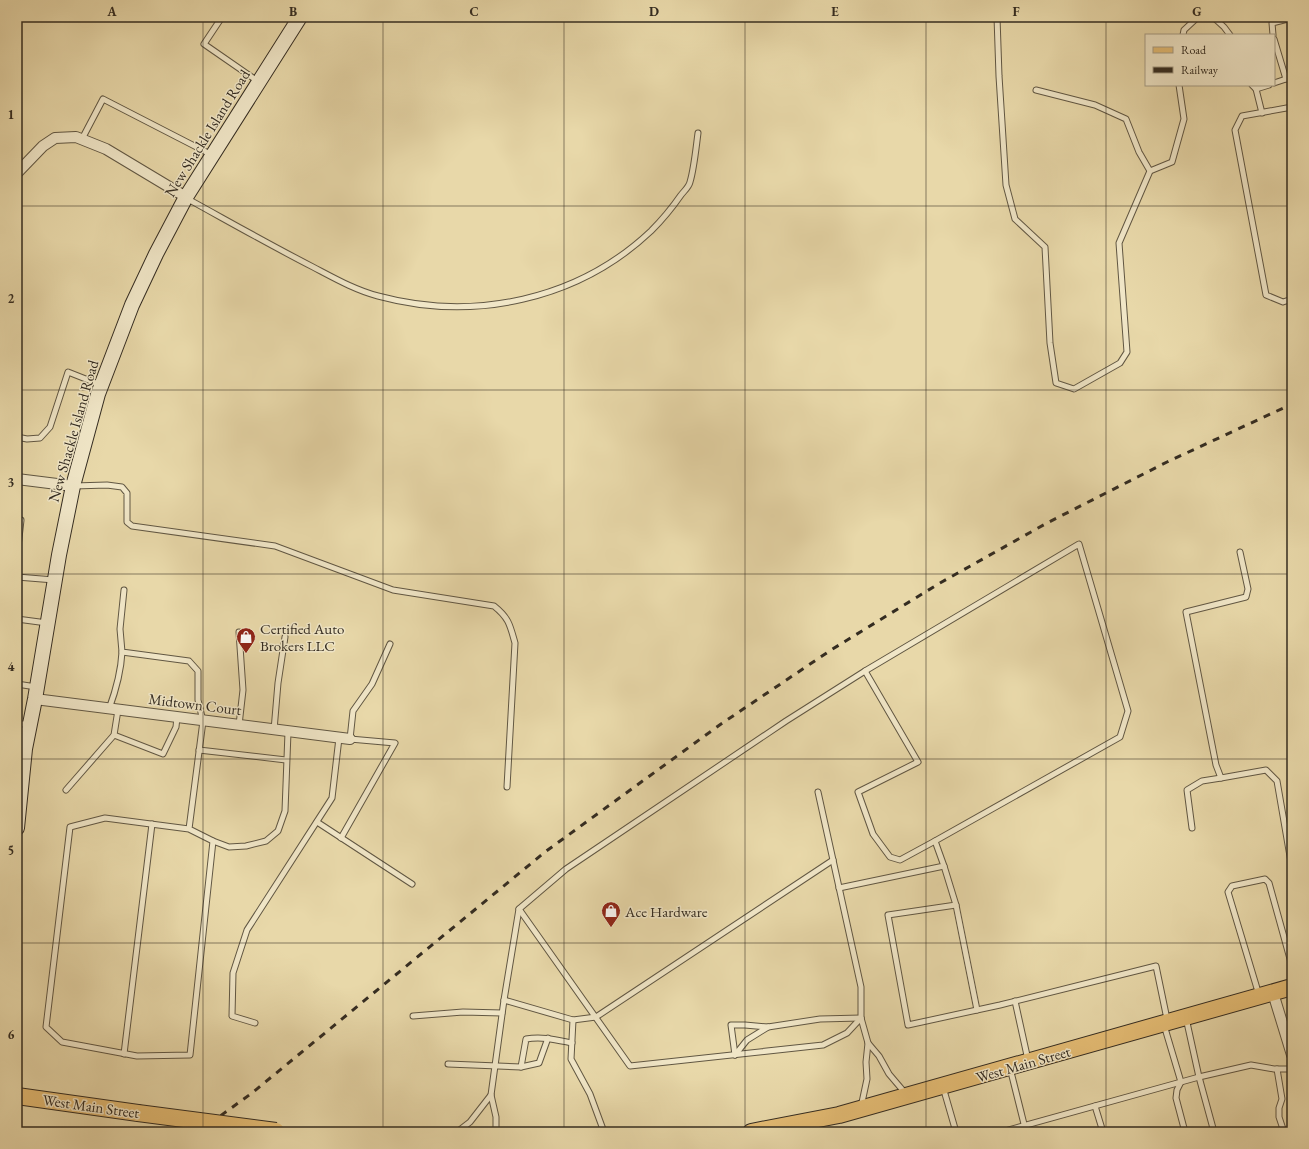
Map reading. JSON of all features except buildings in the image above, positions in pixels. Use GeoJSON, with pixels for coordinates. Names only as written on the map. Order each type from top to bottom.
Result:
{"type":"FeatureCollection","features":[{"type":"Feature","properties":{"kind":"main road","name":"New Shackle Island Road"},"geometry":{"type":"LineString","coordinates":[[17,828],[25,749],[24,724],[36,694],[54,580],[73,486],[102,385],[132,305],[156,254],[186,198],[300,17]]}},
{"type":"Feature","properties":{"kind":"main road","name":"West Main Street"},"geometry":{"type":"LineString","coordinates":[[751,1132],[813,1126],[839,1115],[1292,988]]}},
{"type":"Feature","properties":{"kind":"main road","name":"West Main Street"},"geometry":{"type":"LineString","coordinates":[[17,1096],[280,1132]]}},
{"type":"Feature","properties":{"kind":"street"},"geometry":{"type":"LineString","coordinates":[[17,173],[43,146],[55,138],[76,137],[106,148],[186,198]]}},
{"type":"Feature","properties":{"kind":"street"},"geometry":{"type":"LineString","coordinates":[[17,478],[73,486]]}},
{"type":"Feature","properties":{"kind":"street","name":"Midtown Court"},"geometry":{"type":"LineString","coordinates":[[36,694],[114,709],[350,739]]}},
{"type":"Feature","properties":{"kind":"street"},"geometry":{"type":"LineString","coordinates":[[1266,995],[1292,1054]]}},
{"type":"Feature","properties":{"kind":"lane"},"geometry":{"type":"LineString","coordinates":[[222,17],[204,44],[259,82]]}},
{"type":"Feature","properties":{"kind":"lane"},"geometry":{"type":"LineString","coordinates":[[997,17],[1006,185],[1015,219],[1045,247],[1050,343],[1056,383],[1074,389],[1120,363],[1127,352],[1119,243],[1150,171],[1172,162],[1184,119],[1179,86]]}},
{"type":"Feature","properties":{"kind":"lane"},"geometry":{"type":"LineString","coordinates":[[1183,34],[1184,30],[1198,17]]}},
{"type":"Feature","properties":{"kind":"lane"},"geometry":{"type":"LineString","coordinates":[[1213,17],[1229,34]]}},
{"type":"Feature","properties":{"kind":"lane"},"geometry":{"type":"LineString","coordinates":[[1273,34],[1272,23],[1292,18]]}},
{"type":"Feature","properties":{"kind":"lane"},"geometry":{"type":"LineString","coordinates":[[1275,42],[1286,79]]}},
{"type":"Feature","properties":{"kind":"lane"},"geometry":{"type":"LineString","coordinates":[[1275,83],[1292,77]]}},
{"type":"Feature","properties":{"kind":"lane"},"geometry":{"type":"LineString","coordinates":[[1253,86],[1256,90],[1262,112]]}},
{"type":"Feature","properties":{"kind":"lane"},"geometry":{"type":"LineString","coordinates":[[1256,90],[1266,86]]}},
{"type":"Feature","properties":{"kind":"lane"},"geometry":{"type":"LineString","coordinates":[[1036,90],[1095,105],[1126,119],[1150,171]]}},
{"type":"Feature","properties":{"kind":"lane"},"geometry":{"type":"LineString","coordinates":[[82,139],[104,99],[213,155]]}},
{"type":"Feature","properties":{"kind":"lane"},"geometry":{"type":"LineString","coordinates":[[1292,106],[1242,116],[1235,130],[1266,295],[1283,302],[1292,299]]}},
{"type":"Feature","properties":{"kind":"lane"},"geometry":{"type":"LineString","coordinates":[[186,198],[351,287],[377,296],[409,303],[447,306],[479,306],[495,304],[518,301],[551,292],[585,277],[614,260],[638,243],[666,217],[690,183],[698,133]]}},
{"type":"Feature","properties":{"kind":"lane"},"geometry":{"type":"LineString","coordinates":[[17,437],[27,439],[40,438],[50,428],[68,372],[102,385]]}},
{"type":"Feature","properties":{"kind":"lane"},"geometry":{"type":"LineString","coordinates":[[73,486],[107,485],[122,487],[127,493],[127,522],[132,526],[275,546],[393,590],[494,606],[504,614],[511,628],[515,643],[507,787]]}},
{"type":"Feature","properties":{"kind":"lane"},"geometry":{"type":"LineString","coordinates":[[17,519],[21,520],[17,556]]}},
{"type":"Feature","properties":{"kind":"lane"},"geometry":{"type":"LineString","coordinates":[[496,1132],[496,1117],[491,1095],[518,909],[566,869],[786,721],[865,671],[1079,544],[1128,711],[1120,737],[900,860],[890,857],[873,834],[858,792],[918,762],[865,671]]}},
{"type":"Feature","properties":{"kind":"lane"},"geometry":{"type":"LineString","coordinates":[[1221,778],[1216,765],[1186,612],[1246,596],[1248,589],[1240,552]]}},
{"type":"Feature","properties":{"kind":"lane"},"geometry":{"type":"LineString","coordinates":[[17,577],[54,580]]}},
{"type":"Feature","properties":{"kind":"lane"},"geometry":{"type":"LineString","coordinates":[[66,790],[114,735],[114,709],[116,690],[121,668],[122,652],[120,629],[124,590]]}},
{"type":"Feature","properties":{"kind":"lane"},"geometry":{"type":"LineString","coordinates":[[17,619],[48,623]]}},
{"type":"Feature","properties":{"kind":"lane"},"geometry":{"type":"LineString","coordinates":[[239,632],[243,690],[239,725]]}},
{"type":"Feature","properties":{"kind":"lane"},"geometry":{"type":"LineString","coordinates":[[274,730],[284,637]]}},
{"type":"Feature","properties":{"kind":"lane"},"geometry":{"type":"LineString","coordinates":[[341,838],[395,743],[350,739],[353,711],[372,684],[390,644]]}},
{"type":"Feature","properties":{"kind":"lane"},"geometry":{"type":"LineString","coordinates":[[122,652],[189,662],[198,671],[198,700],[203,721],[189,829]]}},
{"type":"Feature","properties":{"kind":"lane"},"geometry":{"type":"LineString","coordinates":[[17,684],[36,694]]}},
{"type":"Feature","properties":{"kind":"lane"},"geometry":{"type":"LineString","coordinates":[[114,735],[163,754],[176,727],[177,718]]}},
{"type":"Feature","properties":{"kind":"lane"},"geometry":{"type":"LineString","coordinates":[[213,842],[190,1056],[137,1056],[62,1042],[46,1027],[70,827],[104,818],[189,829],[213,842],[229,846],[246,846],[266,841],[278,831],[285,811],[288,732]]}},
{"type":"Feature","properties":{"kind":"lane"},"geometry":{"type":"LineString","coordinates":[[255,1023],[232,1016],[233,973],[247,930],[332,798],[339,738]]}},
{"type":"Feature","properties":{"kind":"lane"},"geometry":{"type":"LineString","coordinates":[[199,750],[286,760]]}},
{"type":"Feature","properties":{"kind":"lane"},"geometry":{"type":"LineString","coordinates":[[1192,828],[1187,790],[1202,781],[1266,770],[1277,781],[1292,868]]}},
{"type":"Feature","properties":{"kind":"lane"},"geometry":{"type":"LineString","coordinates":[[818,792],[861,987],[861,1018],[868,1043],[866,1062],[867,1079],[861,1109]]}},
{"type":"Feature","properties":{"kind":"lane"},"geometry":{"type":"LineString","coordinates":[[317,822],[412,884]]}},
{"type":"Feature","properties":{"kind":"lane"},"geometry":{"type":"LineString","coordinates":[[124,1054],[152,824]]}},
{"type":"Feature","properties":{"kind":"lane"},"geometry":{"type":"LineString","coordinates":[[935,841],[956,905],[977,1010]]}},
{"type":"Feature","properties":{"kind":"lane"},"geometry":{"type":"LineString","coordinates":[[504,1000],[573,1020],[596,1017],[833,860]]}},
{"type":"Feature","properties":{"kind":"lane"},"geometry":{"type":"LineString","coordinates":[[839,888],[944,866]]}},
{"type":"Feature","properties":{"kind":"lane"},"geometry":{"type":"LineString","coordinates":[[1266,995],[1228,892],[1232,886],[1265,880],[1269,882],[1290,951],[1292,966]]}},
{"type":"Feature","properties":{"kind":"lane"},"geometry":{"type":"LineString","coordinates":[[956,905],[888,915],[908,1025],[1015,1001],[1156,966],[1166,1023],[1181,1082],[1177,1090],[1176,1098],[1185,1132]]}},
{"type":"Feature","properties":{"kind":"lane"},"geometry":{"type":"LineString","coordinates":[[518,909],[630,1066],[823,1045],[847,1033],[861,1018]]}},
{"type":"Feature","properties":{"kind":"lane"},"geometry":{"type":"LineString","coordinates":[[1015,1001],[1028,1062]]}},
{"type":"Feature","properties":{"kind":"lane"},"geometry":{"type":"LineString","coordinates":[[413,1016],[463,1012],[502,1013]]}},
{"type":"Feature","properties":{"kind":"lane"},"geometry":{"type":"LineString","coordinates":[[735,1055],[731,1025],[744,1024],[768,1027],[820,1019],[861,1018]]}},
{"type":"Feature","properties":{"kind":"lane"},"geometry":{"type":"LineString","coordinates":[[1186,1018],[1199,1077],[1214,1132]]}},
{"type":"Feature","properties":{"kind":"lane"},"geometry":{"type":"LineString","coordinates":[[573,1020],[571,1059],[590,1094],[604,1132]]}},
{"type":"Feature","properties":{"kind":"lane"},"geometry":{"type":"LineString","coordinates":[[735,1055],[747,1040],[768,1027]]}},
{"type":"Feature","properties":{"kind":"lane"},"geometry":{"type":"LineString","coordinates":[[521,1067],[526,1039],[535,1037],[548,1038],[572,1043]]}},
{"type":"Feature","properties":{"kind":"lane"},"geometry":{"type":"LineString","coordinates":[[448,1064],[521,1067],[539,1063],[548,1038]]}},
{"type":"Feature","properties":{"kind":"lane"},"geometry":{"type":"LineString","coordinates":[[868,1043],[879,1056],[889,1074],[908,1096]]}},
{"type":"Feature","properties":{"kind":"lane"},"geometry":{"type":"LineString","coordinates":[[1000,1132],[1199,1077],[1251,1065],[1277,1069],[1292,1069]]}},
{"type":"Feature","properties":{"kind":"lane"},"geometry":{"type":"LineString","coordinates":[[1009,1067],[1026,1132]]}},
{"type":"Feature","properties":{"kind":"lane"},"geometry":{"type":"LineString","coordinates":[[1277,1069],[1282,1099],[1279,1108],[1279,1117],[1284,1132]]}},
{"type":"Feature","properties":{"kind":"lane"},"geometry":{"type":"LineString","coordinates":[[943,1086],[956,1132]]}},
{"type":"Feature","properties":{"kind":"lane"},"geometry":{"type":"LineString","coordinates":[[457,1132],[470,1122],[491,1095]]}},
{"type":"Feature","properties":{"kind":"lane"},"geometry":{"type":"LineString","coordinates":[[1095,1106],[1103,1132]]}},
{"type":"Feature","properties":{"kind":"railway"},"geometry":{"type":"LineString","coordinates":[[198,1132],[252,1093],[545,852],[721,724],[831,650],[940,583],[1047,523],[1167,462],[1292,404]]}},
{"type":"Feature","properties":{"kind":"place","name":"Certified Auto Brokers LLC"},"geometry":{"type":"Point","coordinates":[246,654]}},
{"type":"Feature","properties":{"kind":"place","name":"Ace Hardware"},"geometry":{"type":"Point","coordinates":[611,928]}}]}
